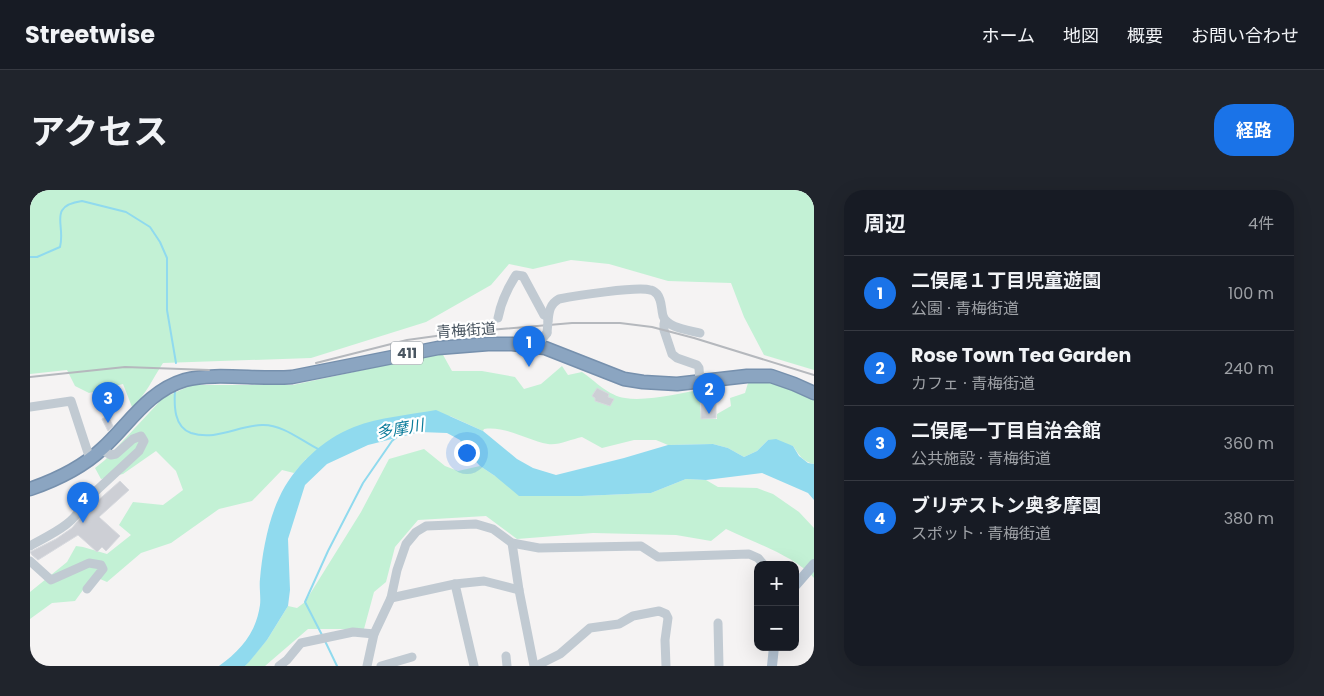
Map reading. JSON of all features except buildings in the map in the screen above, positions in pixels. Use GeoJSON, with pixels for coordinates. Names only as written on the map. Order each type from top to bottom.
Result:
{"type":"FeatureCollection","features":[{"type":"Feature","properties":{"kind":"highway","name":"青梅街道"},"geometry":{"type":"LineString","coordinates":[[30,489],[63,475],[90,459],[102,450],[148,401],[164,389],[185,380],[233,377],[271,379],[292,377],[429,349],[512,344],[545,348],[624,379],[658,384],[700,382],[747,376],[771,376],[814,393]]}},
{"type":"Feature","properties":{"kind":"main road"},"geometry":{"type":"LineString","coordinates":[[799,581],[811,567]]}},
{"type":"Feature","properties":{"kind":"main road"},"geometry":{"type":"LineString","coordinates":[[772,666],[774,651]]}},
{"type":"Feature","properties":{"kind":"street"},"geometry":{"type":"LineString","coordinates":[[498,318],[507,289],[516,275],[522,276],[548,319]]}},
{"type":"Feature","properties":{"kind":"street"},"geometry":{"type":"LineString","coordinates":[[512,344],[542,339],[547,333],[551,306],[559,298],[645,289],[652,290],[662,306],[665,320],[664,330],[672,354],[677,358],[697,365],[700,382]]}},
{"type":"Feature","properties":{"kind":"street"},"geometry":{"type":"LineString","coordinates":[[665,320],[670,324],[700,333]]}},
{"type":"Feature","properties":{"kind":"street"},"geometry":{"type":"LineString","coordinates":[[30,407],[71,401],[90,459]]}},
{"type":"Feature","properties":{"kind":"street"},"geometry":{"type":"LineString","coordinates":[[30,546],[80,513],[83,502],[139,451],[144,441],[141,436],[133,439],[116,454],[102,450]]}},
{"type":"Feature","properties":{"kind":"street"},"geometry":{"type":"LineString","coordinates":[[370,665],[374,634],[391,598],[397,570],[406,544],[416,532],[426,526],[476,524],[493,529],[512,543],[539,548],[641,546],[658,557],[749,554],[761,561]]}},
{"type":"Feature","properties":{"kind":"street"},"geometry":{"type":"LineString","coordinates":[[512,543],[519,590],[535,666],[560,654],[590,628],[619,624],[633,616],[659,611],[666,614],[668,618],[665,640],[666,666]]}},
{"type":"Feature","properties":{"kind":"street"},"geometry":{"type":"LineString","coordinates":[[30,561],[51,580],[89,562],[101,565],[103,569],[101,573],[87,589]]}},
{"type":"Feature","properties":{"kind":"street"},"geometry":{"type":"LineString","coordinates":[[391,598],[455,584],[484,582],[519,590]]}},
{"type":"Feature","properties":{"kind":"street"},"geometry":{"type":"LineString","coordinates":[[455,584],[474,666]]}},
{"type":"Feature","properties":{"kind":"street"},"geometry":{"type":"LineString","coordinates":[[718,623],[719,666]]}},
{"type":"Feature","properties":{"kind":"street"},"geometry":{"type":"LineString","coordinates":[[279,666],[287,660],[301,643],[353,632],[374,634]]}},
{"type":"Feature","properties":{"kind":"street"},"geometry":{"type":"LineString","coordinates":[[506,656],[507,666]]}},
{"type":"Feature","properties":{"kind":"street"},"geometry":{"type":"LineString","coordinates":[[381,666],[412,657]]}},
{"type":"Feature","properties":{"kind":"green space"},"geometry":{"type":"Polygon","coordinates":[[[30,190],[814,190],[814,370],[764,355],[744,317],[731,283],[668,281],[609,264],[571,260],[533,269],[509,264],[491,285],[426,322],[311,358],[163,363],[145,392],[132,407],[123,384],[89,393],[75,386],[67,370],[30,374],[30,190]]]}},
{"type":"Feature","properties":{"kind":"green space"},"geometry":{"type":"Polygon","coordinates":[[[442,353],[452,371],[482,371],[515,377],[524,389],[541,384],[562,366],[568,375],[582,372],[608,391],[625,398],[654,398],[706,389],[712,395],[710,402],[700,403],[701,419],[717,419],[717,414],[731,406],[730,398],[745,393],[748,383],[766,380],[782,382],[814,395],[814,464],[804,460],[793,446],[768,440],[757,451],[744,457],[728,448],[713,444],[668,445],[656,440],[634,440],[602,448],[582,437],[552,444],[501,430],[484,429],[483,431],[450,416],[306,459],[294,473],[282,470],[252,501],[219,509],[171,543],[141,553],[107,582],[93,576],[75,601],[52,603],[30,619],[30,592],[67,562],[76,546],[107,554],[131,535],[119,525],[133,502],[163,505],[183,490],[176,471],[156,451],[123,474],[101,479],[95,468],[105,460],[163,398],[192,385],[293,385],[442,353]]]}},
{"type":"Feature","properties":{"kind":"green space"},"geometry":{"type":"Polygon","coordinates":[[[424,449],[445,466],[458,471],[480,466],[495,476],[582,496],[651,493],[686,479],[706,480],[718,487],[757,488],[773,494],[799,512],[814,528],[814,578],[799,565],[799,561],[793,561],[761,544],[726,529],[711,541],[676,535],[593,533],[517,539],[486,516],[418,520],[395,547],[386,582],[374,592],[364,629],[308,629],[265,666],[245,666],[267,640],[288,606],[297,608],[305,602],[361,512],[389,459],[424,449]]]}},
{"type":"Feature","properties":{"kind":"water","name":"多摩川"},"geometry":{"type":"Polygon","coordinates":[[[436,410],[483,431],[517,459],[533,468],[556,475],[668,445],[713,444],[728,448],[744,457],[757,451],[768,440],[776,439],[793,446],[799,456],[808,463],[814,464],[814,500],[808,493],[762,473],[706,480],[686,479],[651,493],[519,496],[480,466],[468,453],[460,440],[447,433],[420,432],[368,445],[327,464],[305,485],[288,539],[290,590],[288,606],[267,640],[245,666],[219,666],[241,647],[255,624],[260,605],[261,569],[269,527],[279,498],[301,465],[310,455],[331,439],[354,427],[384,419],[436,410]]]}},
{"type":"Feature","properties":{"kind":"waterway"},"geometry":{"type":"LineString","coordinates":[[30,257],[37,257],[60,247],[61,212],[65,207],[82,201],[126,212],[150,227],[160,242],[167,258],[167,310],[176,363]]}},
{"type":"Feature","properties":{"kind":"waterway"},"geometry":{"type":"LineString","coordinates":[[175,390],[175,409],[178,421],[185,430],[191,433],[209,435],[253,426],[269,425],[284,430],[318,449]]}},
{"type":"Feature","properties":{"kind":"waterway","name":"多摩川"},"geometry":{"type":"LineString","coordinates":[[322,635],[305,602],[328,551],[363,483],[392,441],[398,436]]}},
{"type":"Feature","properties":{"kind":"waterway"},"geometry":{"type":"LineString","coordinates":[[325,641],[337,666]]}},
{"type":"Feature","properties":{"kind":"railway"},"geometry":{"type":"LineString","coordinates":[[316,363],[407,340],[465,332],[572,323],[620,323],[652,327],[694,338],[814,375]]}},
{"type":"Feature","properties":{"kind":"railway"},"geometry":{"type":"LineString","coordinates":[[30,377],[125,367],[209,370]]}},
{"type":"Feature","properties":{"kind":"place","name":"二俣尾１丁目児童遊園"},"geometry":{"type":"Point","coordinates":[529,367]}},
{"type":"Feature","properties":{"kind":"place","name":"Rose Town Tea Garden"},"geometry":{"type":"Point","coordinates":[709,414]}},
{"type":"Feature","properties":{"kind":"place","name":"二俣尾一丁目自治会館"},"geometry":{"type":"Point","coordinates":[108,423]}},
{"type":"Feature","properties":{"kind":"place","name":"ブリヂストン奥多摩園"},"geometry":{"type":"Point","coordinates":[83,523]}}]}
